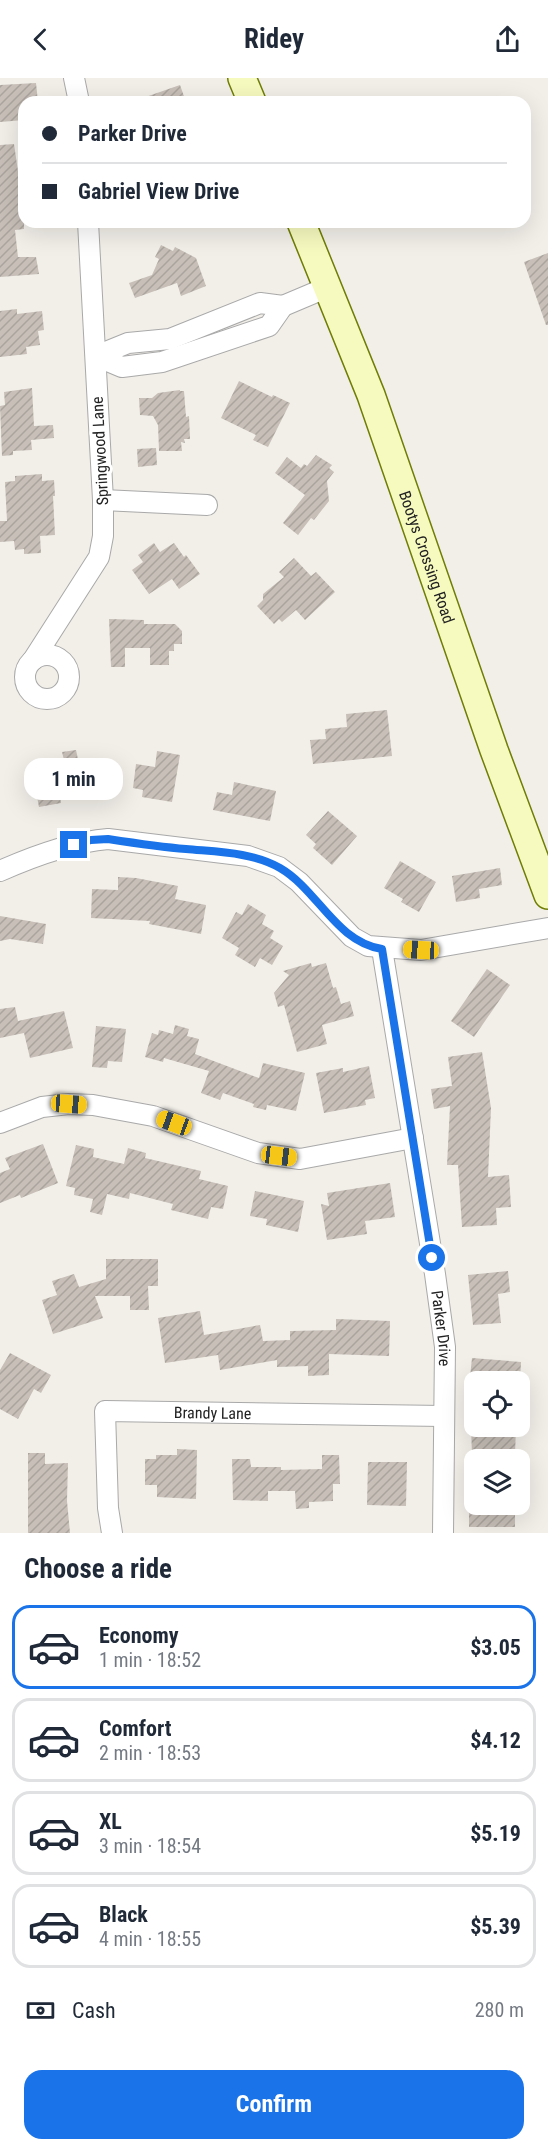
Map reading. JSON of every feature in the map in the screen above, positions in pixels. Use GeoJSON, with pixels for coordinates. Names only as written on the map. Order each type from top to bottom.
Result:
{"type":"FeatureCollection","features":[{"type":"Feature","properties":{"kind":"street"},"geometry":{"type":"LineString","coordinates":[[74,78],[78,96]]}},
{"type":"Feature","properties":{"kind":"street"},"geometry":{"type":"LineString","coordinates":[[242,78],[250,96]]}},
{"type":"Feature","properties":{"kind":"street","name":"Springwood Lane"},"geometry":{"type":"LineString","coordinates":[[33,660],[99,557],[103,536],[88,228]]}},
{"type":"Feature","properties":{"kind":"street","name":"Bootys Crossing Road"},"geometry":{"type":"LineString","coordinates":[[303,228],[371,395],[494,750],[548,895]]}},
{"type":"Feature","properties":{"kind":"street"},"geometry":{"type":"LineString","coordinates":[[96,356],[122,367],[162,362],[269,326],[284,306],[328,287]]}},
{"type":"Feature","properties":{"kind":"street"},"geometry":{"type":"LineString","coordinates":[[103,500],[207,505]]}},
{"type":"Feature","properties":{"kind":"street"},"geometry":{"type":"LineString","coordinates":[[0,871],[33,856],[91,840],[108,839],[248,856],[279,867],[299,882],[352,937],[368,946],[382,949],[421,950],[548,928]]}},
{"type":"Feature","properties":{"kind":"street","name":"Parker Drive"},"geometry":{"type":"LineString","coordinates":[[382,949],[445,1347],[443,1533]]}},
{"type":"Feature","properties":{"kind":"street"},"geometry":{"type":"LineString","coordinates":[[0,1123],[42,1107],[69,1104],[93,1105],[153,1116],[258,1153],[300,1159],[412,1138]]}},
{"type":"Feature","properties":{"kind":"street","name":"Brandy Lane"},"geometry":{"type":"LineString","coordinates":[[112,1533],[108,1508],[105,1411],[443,1416]]}},
{"type":"Feature","properties":{"kind":"building"},"geometry":{"type":"Polygon","coordinates":[[[36,83],[37,96],[18,96],[18,120],[0,122],[0,85],[36,83]]]}},
{"type":"Feature","properties":{"kind":"building"},"geometry":{"type":"Polygon","coordinates":[[[180,85],[184,96],[148,96],[180,85]]]}},
{"type":"Feature","properties":{"kind":"building"},"geometry":{"type":"Polygon","coordinates":[[[14,144],[18,171],[18,228],[24,228],[15,230],[18,257],[36,257],[39,274],[0,277],[0,145],[14,144]]]}},
{"type":"Feature","properties":{"kind":"building"},"geometry":{"type":"Polygon","coordinates":[[[161,245],[173,251],[175,247],[196,258],[206,286],[181,296],[177,283],[135,298],[129,283],[152,275],[159,259],[155,257],[161,245]]]}},
{"type":"Feature","properties":{"kind":"building"},"geometry":{"type":"Polygon","coordinates":[[[548,253],[548,325],[546,325],[524,262],[548,253]]]}},
{"type":"Feature","properties":{"kind":"building"},"geometry":{"type":"Polygon","coordinates":[[[17,309],[17,314],[42,311],[44,330],[38,331],[40,345],[26,347],[27,354],[0,357],[0,311],[17,309]]]}},
{"type":"Feature","properties":{"kind":"building"},"geometry":{"type":"Polygon","coordinates":[[[239,381],[290,403],[268,447],[253,440],[256,435],[221,418],[239,381]]]}},
{"type":"Feature","properties":{"kind":"building"},"geometry":{"type":"Polygon","coordinates":[[[32,388],[34,426],[53,425],[54,438],[31,440],[32,450],[13,451],[13,455],[2,456],[0,406],[5,405],[4,392],[32,388]]]}},
{"type":"Feature","properties":{"kind":"building"},"geometry":{"type":"Polygon","coordinates":[[[184,391],[186,417],[189,416],[190,439],[184,439],[185,443],[181,442],[182,451],[159,451],[158,425],[153,416],[140,415],[139,398],[152,398],[158,393],[184,391]]]}},
{"type":"Feature","properties":{"kind":"building"},"geometry":{"type":"Polygon","coordinates":[[[156,448],[157,465],[138,467],[137,449],[156,448]]]}},
{"type":"Feature","properties":{"kind":"building"},"geometry":{"type":"Polygon","coordinates":[[[316,455],[332,465],[329,468],[334,472],[327,481],[329,501],[314,520],[311,518],[298,535],[283,523],[305,495],[275,473],[287,457],[301,468],[304,464],[307,466],[316,455]]]}},
{"type":"Feature","properties":{"kind":"building"},"geometry":{"type":"Polygon","coordinates":[[[42,474],[42,481],[54,480],[55,535],[40,536],[41,553],[24,554],[24,549],[15,550],[14,541],[0,542],[0,521],[7,521],[5,482],[15,481],[15,476],[42,474]]]}},
{"type":"Feature","properties":{"kind":"building"},"geometry":{"type":"Polygon","coordinates":[[[154,543],[160,552],[174,543],[200,574],[179,589],[172,579],[149,594],[132,570],[143,562],[138,555],[154,543]]]}},
{"type":"Feature","properties":{"kind":"building"},"geometry":{"type":"Polygon","coordinates":[[[294,558],[311,576],[316,572],[335,592],[305,620],[296,610],[282,622],[279,619],[274,624],[257,606],[263,600],[263,594],[284,577],[279,572],[294,558]]]}},
{"type":"Feature","properties":{"kind":"building"},"geometry":{"type":"Polygon","coordinates":[[[109,619],[144,620],[144,624],[175,624],[182,631],[182,644],[174,644],[174,651],[169,651],[169,665],[150,665],[150,648],[125,648],[125,667],[111,667],[109,619]]]}},
{"type":"Feature","properties":{"kind":"building"},"geometry":{"type":"Polygon","coordinates":[[[387,710],[392,756],[313,764],[310,740],[326,739],[325,729],[347,727],[346,714],[387,710]]]}},
{"type":"Feature","properties":{"kind":"building"},"geometry":{"type":"Polygon","coordinates":[[[76,750],[85,792],[60,797],[61,803],[39,807],[31,766],[64,760],[62,752],[76,750]]]}},
{"type":"Feature","properties":{"kind":"building"},"geometry":{"type":"Polygon","coordinates":[[[157,751],[180,755],[172,802],[142,797],[143,790],[133,788],[136,764],[155,767],[157,751]]]}},
{"type":"Feature","properties":{"kind":"building"},"geometry":{"type":"Polygon","coordinates":[[[234,782],[276,791],[270,821],[213,810],[217,792],[232,795],[234,782]]]}},
{"type":"Feature","properties":{"kind":"building"},"geometry":{"type":"Polygon","coordinates":[[[328,811],[357,836],[332,865],[313,848],[316,844],[306,835],[328,811]]]}},
{"type":"Feature","properties":{"kind":"building"},"geometry":{"type":"Polygon","coordinates":[[[400,861],[436,882],[419,912],[401,902],[403,899],[384,888],[400,861]]]}},
{"type":"Feature","properties":{"kind":"building"},"geometry":{"type":"Polygon","coordinates":[[[500,868],[502,885],[479,889],[480,898],[456,902],[452,876],[500,868]]]}},
{"type":"Feature","properties":{"kind":"building"},"geometry":{"type":"Polygon","coordinates":[[[118,877],[178,886],[175,899],[206,905],[201,934],[149,924],[150,921],[91,918],[92,889],[118,890],[118,877]]]}},
{"type":"Feature","properties":{"kind":"building"},"geometry":{"type":"Polygon","coordinates":[[[248,904],[266,915],[262,924],[274,931],[270,938],[283,946],[272,965],[260,958],[255,967],[235,955],[239,948],[222,938],[236,912],[242,915],[248,904]]]}},
{"type":"Feature","properties":{"kind":"building"},"geometry":{"type":"Polygon","coordinates":[[[0,916],[46,924],[43,944],[10,939],[0,941],[0,916]]]}},
{"type":"Feature","properties":{"kind":"building"},"geometry":{"type":"Polygon","coordinates":[[[311,963],[312,967],[326,963],[333,988],[336,987],[341,1004],[350,1001],[354,1016],[322,1025],[327,1044],[297,1052],[284,1005],[278,1007],[274,993],[289,975],[283,971],[311,963]]]}},
{"type":"Feature","properties":{"kind":"building"},"geometry":{"type":"Polygon","coordinates":[[[487,969],[510,985],[474,1037],[451,1021],[487,969]]]}},
{"type":"Feature","properties":{"kind":"building"},"geometry":{"type":"Polygon","coordinates":[[[15,1007],[18,1021],[64,1011],[73,1048],[30,1058],[24,1033],[0,1038],[0,1009],[15,1007]]]}},
{"type":"Feature","properties":{"kind":"building"},"geometry":{"type":"Polygon","coordinates":[[[175,1025],[189,1029],[187,1036],[199,1039],[195,1054],[259,1078],[263,1063],[305,1073],[296,1111],[267,1105],[266,1110],[253,1107],[254,1104],[223,1093],[220,1100],[201,1093],[209,1071],[164,1058],[163,1062],[145,1057],[152,1033],[158,1035],[159,1030],[173,1034],[175,1025]]]}},
{"type":"Feature","properties":{"kind":"building"},"geometry":{"type":"Polygon","coordinates":[[[96,1026],[126,1029],[122,1062],[108,1061],[107,1068],[92,1067],[96,1026]]]}},
{"type":"Feature","properties":{"kind":"building"},"geometry":{"type":"Polygon","coordinates":[[[482,1052],[491,1108],[488,1177],[509,1175],[511,1207],[496,1208],[497,1225],[462,1227],[458,1165],[447,1165],[450,1106],[434,1109],[431,1089],[452,1086],[448,1057],[482,1052]]]}},
{"type":"Feature","properties":{"kind":"building"},"geometry":{"type":"Polygon","coordinates":[[[369,1066],[375,1098],[365,1100],[366,1105],[324,1113],[316,1073],[343,1068],[343,1072],[369,1066]]]}},
{"type":"Feature","properties":{"kind":"building"},"geometry":{"type":"Polygon","coordinates":[[[43,1144],[58,1183],[21,1198],[20,1195],[0,1203],[0,1173],[10,1169],[5,1158],[43,1144]]]}},
{"type":"Feature","properties":{"kind":"building"},"geometry":{"type":"Polygon","coordinates":[[[76,1145],[94,1149],[93,1157],[124,1164],[128,1148],[146,1153],[145,1158],[201,1171],[199,1179],[228,1186],[223,1209],[211,1207],[208,1219],[171,1210],[173,1204],[130,1193],[129,1199],[107,1194],[102,1215],[90,1212],[93,1199],[74,1195],[75,1188],[66,1186],[76,1145]]]}},
{"type":"Feature","properties":{"kind":"building"},"geometry":{"type":"Polygon","coordinates":[[[390,1183],[395,1217],[365,1221],[367,1234],[327,1240],[321,1204],[329,1206],[327,1193],[390,1183]]]}},
{"type":"Feature","properties":{"kind":"building"},"geometry":{"type":"Polygon","coordinates":[[[255,1191],[304,1201],[298,1232],[266,1225],[267,1219],[250,1216],[255,1191]]]}},
{"type":"Feature","properties":{"kind":"building"},"geometry":{"type":"Polygon","coordinates":[[[106,1259],[158,1259],[158,1286],[148,1286],[149,1310],[130,1310],[130,1296],[95,1296],[103,1318],[53,1334],[42,1300],[57,1295],[52,1281],[74,1274],[79,1287],[106,1279],[106,1259]]]}},
{"type":"Feature","properties":{"kind":"building"},"geometry":{"type":"Polygon","coordinates":[[[508,1271],[510,1292],[498,1294],[501,1323],[473,1325],[468,1275],[508,1271]]]}},
{"type":"Feature","properties":{"kind":"building"},"geometry":{"type":"Polygon","coordinates":[[[200,1311],[204,1335],[260,1325],[263,1341],[290,1340],[290,1331],[336,1330],[336,1319],[390,1321],[389,1356],[329,1354],[329,1375],[308,1376],[308,1366],[277,1367],[277,1360],[220,1370],[218,1355],[165,1363],[158,1318],[200,1311]]]}},
{"type":"Feature","properties":{"kind":"building"},"geometry":{"type":"Polygon","coordinates":[[[10,1353],[51,1375],[41,1393],[34,1389],[18,1419],[0,1409],[0,1370],[10,1353]]]}},
{"type":"Feature","properties":{"kind":"building"},"geometry":{"type":"Polygon","coordinates":[[[472,1358],[521,1362],[521,1371],[471,1371],[472,1358]]]}},
{"type":"Feature","properties":{"kind":"building"},"geometry":{"type":"Polygon","coordinates":[[[471,1437],[516,1437],[515,1449],[472,1449],[471,1437]]]}},
{"type":"Feature","properties":{"kind":"building"},"geometry":{"type":"Polygon","coordinates":[[[177,1449],[197,1450],[196,1499],[157,1497],[157,1485],[145,1485],[145,1459],[156,1459],[156,1455],[177,1455],[177,1449]]]}},
{"type":"Feature","properties":{"kind":"building"},"geometry":{"type":"Polygon","coordinates":[[[28,1453],[45,1453],[45,1464],[68,1463],[67,1501],[70,1533],[28,1533],[28,1453]]]}},
{"type":"Feature","properties":{"kind":"building"},"geometry":{"type":"Polygon","coordinates":[[[322,1455],[339,1455],[340,1484],[333,1484],[333,1501],[309,1502],[309,1508],[296,1509],[295,1491],[268,1491],[268,1501],[233,1500],[232,1459],[250,1459],[251,1467],[281,1467],[281,1470],[322,1469],[322,1455]]]}},
{"type":"Feature","properties":{"kind":"building"},"geometry":{"type":"Polygon","coordinates":[[[368,1462],[407,1462],[406,1506],[367,1505],[368,1462]]]}},
{"type":"Feature","properties":{"kind":"building"},"geometry":{"type":"Polygon","coordinates":[[[469,1515],[515,1515],[515,1527],[469,1527],[469,1515]]]}},
{"type":"Feature","properties":{"kind":"route"},"geometry":{"type":"LineString","coordinates":[[74,845],[91,840],[108,839],[248,856],[279,867],[299,882],[352,937],[368,946],[382,949],[432,1258]]}}]}
